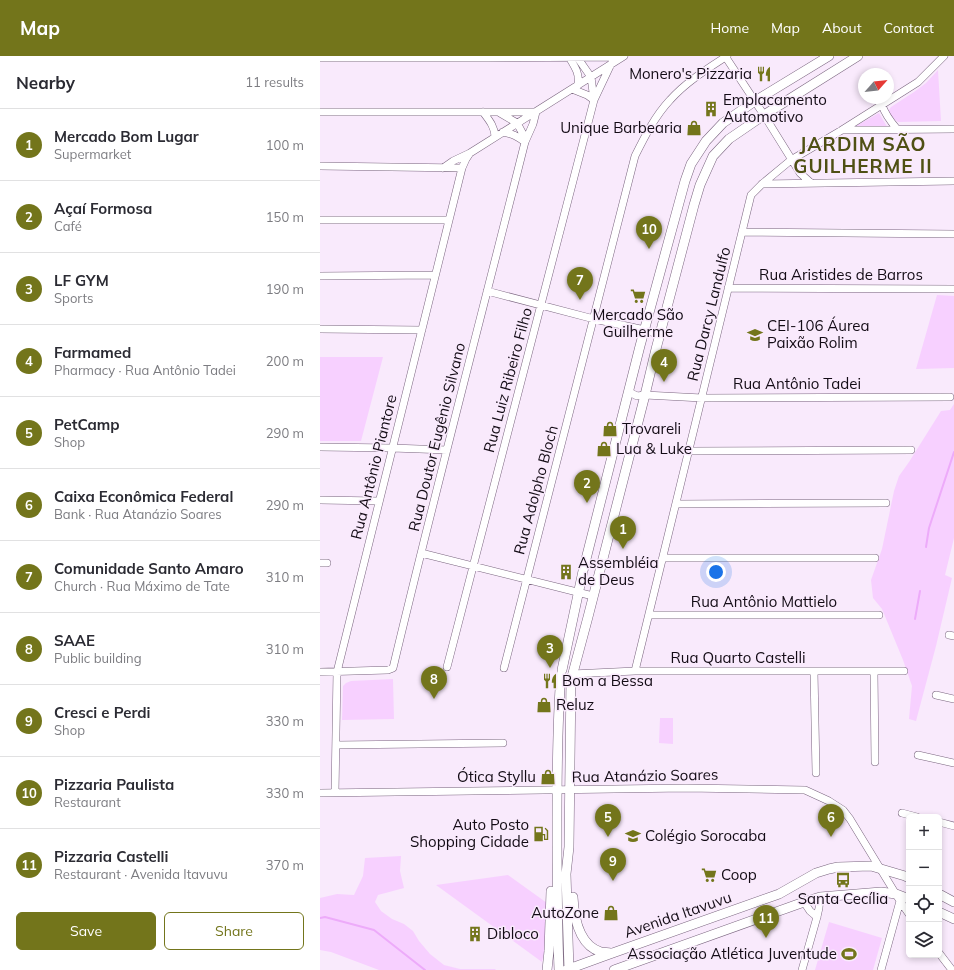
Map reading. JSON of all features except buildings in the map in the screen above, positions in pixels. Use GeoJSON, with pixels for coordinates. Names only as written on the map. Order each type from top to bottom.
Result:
{"type":"FeatureCollection","features":[{"type":"Feature","properties":{"kind":"main road"},"geometry":{"type":"LineString","coordinates":[[568,970],[562,875],[557,857],[559,700],[562,672],[578,593],[684,181],[691,164],[706,141],[724,122],[830,56]]}},
{"type":"Feature","properties":{"kind":"main road"},"geometry":{"type":"LineString","coordinates":[[612,953],[601,952],[592,947],[585,940],[578,929],[574,912],[570,848],[572,675],[700,185],[713,156],[729,139],[764,115],[858,56]]}},
{"type":"Feature","properties":{"kind":"main road"},"geometry":{"type":"LineString","coordinates":[[562,672],[564,668],[568,668],[571,670],[572,675]]}},
{"type":"Feature","properties":{"kind":"main road"},"geometry":{"type":"LineString","coordinates":[[559,970],[562,875],[570,848]]}},
{"type":"Feature","properties":{"kind":"main road"},"geometry":{"type":"LineString","coordinates":[[547,970],[554,864],[557,857]]}},
{"type":"Feature","properties":{"kind":"main road","name":"Avenida Itavuvu"},"geometry":{"type":"LineString","coordinates":[[568,970],[779,894],[816,873],[829,869],[838,867],[870,866],[906,877]]}},
{"type":"Feature","properties":{"kind":"main road","name":"Avenida Itavuvu"},"geometry":{"type":"LineString","coordinates":[[614,970],[804,902],[820,898],[881,892],[902,898]]}},
{"type":"Feature","properties":{"kind":"main road"},"geometry":{"type":"LineString","coordinates":[[942,896],[954,902]]}},
{"type":"Feature","properties":{"kind":"main road"},"geometry":{"type":"LineString","coordinates":[[942,913],[954,919]]}},
{"type":"Feature","properties":{"kind":"street"},"geometry":{"type":"LineString","coordinates":[[320,58],[624,56]]}},
{"type":"Feature","properties":{"kind":"street","name":"Rua Antônio Piantore"},"geometry":{"type":"LineString","coordinates":[[443,168],[453,161],[470,153],[624,56]]}},
{"type":"Feature","properties":{"kind":"street"},"geometry":{"type":"LineString","coordinates":[[726,56],[791,160],[800,173],[811,183]]}},
{"type":"Feature","properties":{"kind":"street","name":"Rua Adolpho Bloch"},"geometry":{"type":"LineString","coordinates":[[504,668],[635,156],[657,116],[670,100],[687,84],[726,56]]}},
{"type":"Feature","properties":{"kind":"street","name":"Rua Darcy Landulfo"},"geometry":{"type":"LineString","coordinates":[[635,671],[751,195],[791,160],[918,82],[944,56]]}},
{"type":"Feature","properties":{"kind":"street"},"geometry":{"type":"LineString","coordinates":[[569,57],[579,79],[575,87],[594,100]]}},
{"type":"Feature","properties":{"kind":"street"},"geometry":{"type":"LineString","coordinates":[[577,57],[591,77]]}},
{"type":"Feature","properties":{"kind":"street","name":"Rua Luiz Ribeiro Filho"},"geometry":{"type":"LineString","coordinates":[[447,667],[594,100],[611,64]]}},
{"type":"Feature","properties":{"kind":"street","name":"Rua Luiz Ribeiro Filho"},"geometry":{"type":"LineString","coordinates":[[591,77],[594,100]]}},
{"type":"Feature","properties":{"kind":"street"},"geometry":{"type":"LineString","coordinates":[[882,105],[887,116],[897,129]]}},
{"type":"Feature","properties":{"kind":"street"},"geometry":{"type":"LineString","coordinates":[[320,112],[536,112]]}},
{"type":"Feature","properties":{"kind":"street"},"geometry":{"type":"LineString","coordinates":[[483,112],[492,124],[495,137]]}},
{"type":"Feature","properties":{"kind":"street"},"geometry":{"type":"LineString","coordinates":[[498,112],[517,123],[526,142]]}},
{"type":"Feature","properties":{"kind":"street","name":"Rua Doutor Eugênio Silvano"},"geometry":{"type":"LineString","coordinates":[[320,672],[388,670],[393,668],[487,291],[526,142],[534,124],[536,112]]}},
{"type":"Feature","properties":{"kind":"street"},"geometry":{"type":"LineString","coordinates":[[842,130],[954,128]]}},
{"type":"Feature","properties":{"kind":"street"},"geometry":{"type":"LineString","coordinates":[[503,132],[518,136],[526,142]]}},
{"type":"Feature","properties":{"kind":"street","name":"Rua Antônio Piantore"},"geometry":{"type":"LineString","coordinates":[[335,793],[337,672],[462,168],[470,153]]}},
{"type":"Feature","properties":{"kind":"street"},"geometry":{"type":"LineString","coordinates":[[320,166],[462,168]]}},
{"type":"Feature","properties":{"kind":"street"},"geometry":{"type":"LineString","coordinates":[[762,184],[954,182]]}},
{"type":"Feature","properties":{"kind":"street"},"geometry":{"type":"LineString","coordinates":[[320,220],[449,220]]}},
{"type":"Feature","properties":{"kind":"street"},"geometry":{"type":"LineString","coordinates":[[742,232],[954,234]]}},
{"type":"Feature","properties":{"kind":"street"},"geometry":{"type":"LineString","coordinates":[[320,276],[435,275]]}},
{"type":"Feature","properties":{"kind":"street","name":"Rua Aristides de Barros"},"geometry":{"type":"LineString","coordinates":[[728,288],[954,289]]}},
{"type":"Feature","properties":{"kind":"street"},"geometry":{"type":"LineString","coordinates":[[487,291],[660,335]]}},
{"type":"Feature","properties":{"kind":"street"},"geometry":{"type":"LineString","coordinates":[[320,330],[422,330]]}},
{"type":"Feature","properties":{"kind":"street","name":"Rua Antônio Tadei"},"geometry":{"type":"LineString","coordinates":[[629,392],[637,396],[645,395],[702,398],[950,397]]}},
{"type":"Feature","properties":{"kind":"street"},"geometry":{"type":"LineString","coordinates":[[320,446],[447,450]]}},
{"type":"Feature","properties":{"kind":"street"},"geometry":{"type":"LineString","coordinates":[[689,451],[911,450]]}},
{"type":"Feature","properties":{"kind":"street"},"geometry":{"type":"LineString","coordinates":[[320,500],[379,501]]}},
{"type":"Feature","properties":{"kind":"street"},"geometry":{"type":"LineString","coordinates":[[676,504],[886,503]]}},
{"type":"Feature","properties":{"kind":"street"},"geometry":{"type":"LineString","coordinates":[[421,553],[593,596]]}},
{"type":"Feature","properties":{"kind":"street"},"geometry":{"type":"LineString","coordinates":[[663,558],[875,558]]}},
{"type":"Feature","properties":{"kind":"street","name":"Rua Antônio Mattielo"},"geometry":{"type":"LineString","coordinates":[[649,615],[879,615]]}},
{"type":"Feature","properties":{"kind":"street","name":"Rua Quarto Castelli"},"geometry":{"type":"LineString","coordinates":[[572,675],[635,671],[904,671]]}},
{"type":"Feature","properties":{"kind":"street"},"geometry":{"type":"LineString","coordinates":[[814,671],[816,773]]}},
{"type":"Feature","properties":{"kind":"street"},"geometry":{"type":"LineString","coordinates":[[874,671],[875,762]]}},
{"type":"Feature","properties":{"kind":"street"},"geometry":{"type":"LineString","coordinates":[[936,695],[954,699]]}},
{"type":"Feature","properties":{"kind":"street"},"geometry":{"type":"LineString","coordinates":[[336,745],[503,743]]}},
{"type":"Feature","properties":{"kind":"street"},"geometry":{"type":"LineString","coordinates":[[918,755],[954,763]]}},
{"type":"Feature","properties":{"kind":"street","name":"Rua Atanázio Soares"},"geometry":{"type":"LineString","coordinates":[[320,793],[686,788],[805,790],[830,801],[843,810],[880,868],[902,898]]}},
{"type":"Feature","properties":{"kind":"street"},"geometry":{"type":"LineString","coordinates":[[902,813],[906,814]]}},
{"type":"Feature","properties":{"kind":"street"},"geometry":{"type":"LineString","coordinates":[[942,823],[954,826]]}},
{"type":"Feature","properties":{"kind":"street"},"geometry":{"type":"LineString","coordinates":[[801,969],[817,917],[820,898]]}},
{"type":"Feature","properties":{"kind":"street"},"geometry":{"type":"LineString","coordinates":[[881,970],[902,898]]}},
{"type":"Feature","properties":{"kind":"street"},"geometry":{"type":"LineString","coordinates":[[804,902],[810,911],[817,917]]}},
{"type":"Feature","properties":{"kind":"street"},"geometry":{"type":"LineString","coordinates":[[942,958],[949,968]]}},
{"type":"Feature","properties":{"kind":"shaded area"},"geometry":{"type":"Polygon","coordinates":[[[938,70],[941,121],[898,122],[890,116],[888,113],[891,107],[926,83],[938,70]]]}},
{"type":"Feature","properties":{"kind":"shaded area"},"geometry":{"type":"Polygon","coordinates":[[[879,113],[889,128],[856,128],[856,126],[879,113]]]}},
{"type":"Feature","properties":{"kind":"shaded area"},"geometry":{"type":"Polygon","coordinates":[[[937,295],[954,296],[954,368],[916,369],[937,295]]]}},
{"type":"Feature","properties":{"kind":"shaded area"},"geometry":{"type":"Polygon","coordinates":[[[320,357],[383,357],[361,441],[320,441],[320,357]]]}},
{"type":"Feature","properties":{"kind":"shaded area"},"geometry":{"type":"Polygon","coordinates":[[[954,404],[954,538],[945,575],[952,578],[916,721],[909,719],[912,686],[882,609],[873,598],[871,580],[882,549],[894,491],[899,476],[941,411],[950,410],[954,404]]]}},
{"type":"Feature","properties":{"kind":"shaded area"},"geometry":{"type":"Polygon","coordinates":[[[393,679],[394,719],[342,720],[343,686],[346,683],[351,681],[393,679]]]}},
{"type":"Feature","properties":{"kind":"shaded area"},"geometry":{"type":"Polygon","coordinates":[[[660,718],[673,718],[673,744],[659,743],[660,718]]]}},
{"type":"Feature","properties":{"kind":"shaded area"},"geometry":{"type":"Polygon","coordinates":[[[401,856],[400,871],[404,888],[378,895],[375,902],[381,911],[413,931],[430,954],[444,965],[460,969],[496,970],[379,970],[331,952],[320,950],[320,898],[337,894],[354,895],[363,876],[365,858],[401,856]]]}},
{"type":"Feature","properties":{"kind":"shaded area"},"geometry":{"type":"Polygon","coordinates":[[[508,875],[547,903],[546,943],[542,962],[436,885],[508,875]]]}},
{"type":"Feature","properties":{"kind":"shaded area","name":"Associação Atlética Juventude"},"geometry":{"type":"Polygon","coordinates":[[[829,922],[882,938],[873,970],[815,970],[829,922]]]}},
{"type":"Feature","properties":{"kind":"waterway"},"geometry":{"type":"LineString","coordinates":[[926,547],[929,528],[954,452]]}},
{"type":"Feature","properties":{"kind":"waterway"},"geometry":{"type":"LineString","coordinates":[[915,619],[920,591]]}},
{"type":"Feature","properties":{"kind":"waterway"},"geometry":{"type":"LineString","coordinates":[[320,918],[325,917],[374,930],[425,970]]}},
{"type":"Feature","properties":{"kind":"place","name":"Monero's Pizzaria"},"geometry":{"type":"Point","coordinates":[764,74]}},
{"type":"Feature","properties":{"kind":"place","name":"Emplacamento Automotivo"},"geometry":{"type":"Point","coordinates":[711,109]}},
{"type":"Feature","properties":{"kind":"place","name":"Unique Barbearia"},"geometry":{"type":"Point","coordinates":[694,128]}},
{"type":"Feature","properties":{"kind":"place","name":"Pizzaria Paulista"},"geometry":{"type":"Point","coordinates":[649,249]}},
{"type":"Feature","properties":{"kind":"place","name":"Mercado São Guilherme"},"geometry":{"type":"Point","coordinates":[638,296]}},
{"type":"Feature","properties":{"kind":"place","name":"Comunidade Santo Amaro"},"geometry":{"type":"Point","coordinates":[580,300]}},
{"type":"Feature","properties":{"kind":"place","name":"CEI-106 Áurea Paixão Rolim"},"geometry":{"type":"Point","coordinates":[755,335]}},
{"type":"Feature","properties":{"kind":"place","name":"Farmamed"},"geometry":{"type":"Point","coordinates":[664,382]}},
{"type":"Feature","properties":{"kind":"place","name":"Trovareli"},"geometry":{"type":"Point","coordinates":[610,429]}},
{"type":"Feature","properties":{"kind":"place","name":"Lua & Luke"},"geometry":{"type":"Point","coordinates":[604,449]}},
{"type":"Feature","properties":{"kind":"place","name":"Açaí Formosa"},"geometry":{"type":"Point","coordinates":[587,503]}},
{"type":"Feature","properties":{"kind":"place","name":"Mercado Bom Lugar"},"geometry":{"type":"Point","coordinates":[623,549]}},
{"type":"Feature","properties":{"kind":"place","name":"Assembléia de Deus"},"geometry":{"type":"Point","coordinates":[566,572]}},
{"type":"Feature","properties":{"kind":"place","name":"LF GYM"},"geometry":{"type":"Point","coordinates":[550,668]}},
{"type":"Feature","properties":{"kind":"place","name":"Bom a Bessa"},"geometry":{"type":"Point","coordinates":[550,681]}},
{"type":"Feature","properties":{"kind":"place","name":"SAAE"},"geometry":{"type":"Point","coordinates":[434,699]}},
{"type":"Feature","properties":{"kind":"place","name":"Reluz"},"geometry":{"type":"Point","coordinates":[544,705]}},
{"type":"Feature","properties":{"kind":"place","name":"Ótica Styllu"},"geometry":{"type":"Point","coordinates":[548,777]}},
{"type":"Feature","properties":{"kind":"place","name":"Auto Posto Shopping Cidade"},"geometry":{"type":"Point","coordinates":[541,834]}},
{"type":"Feature","properties":{"kind":"place","name":"Colégio Sorocaba"},"geometry":{"type":"Point","coordinates":[633,836]}},
{"type":"Feature","properties":{"kind":"place","name":"PetCamp"},"geometry":{"type":"Point","coordinates":[608,837]}},
{"type":"Feature","properties":{"kind":"place","name":"Caixa Econômica Federal"},"geometry":{"type":"Point","coordinates":[831,837]}},
{"type":"Feature","properties":{"kind":"place","name":"Coop"},"geometry":{"type":"Point","coordinates":[709,875]}},
{"type":"Feature","properties":{"kind":"place","name":"Santa Cecília"},"geometry":{"type":"Point","coordinates":[843,880]}},
{"type":"Feature","properties":{"kind":"place","name":"Cresci e Perdi"},"geometry":{"type":"Point","coordinates":[613,881]}},
{"type":"Feature","properties":{"kind":"place","name":"AutoZone"},"geometry":{"type":"Point","coordinates":[611,913]}},
{"type":"Feature","properties":{"kind":"place","name":"Dibloco"},"geometry":{"type":"Point","coordinates":[475,934]}},
{"type":"Feature","properties":{"kind":"place","name":"Pizzaria Castelli"},"geometry":{"type":"Point","coordinates":[766,938]}},
{"type":"Feature","properties":{"kind":"place","name":"Associação Atlética Juventude"},"geometry":{"type":"Point","coordinates":[849,954]}},
{"type":"Feature","properties":{"kind":"district","name":"JARDIM SÃO GUILHERME II"},"geometry":{"type":"Point","coordinates":[863,155]}}]}
